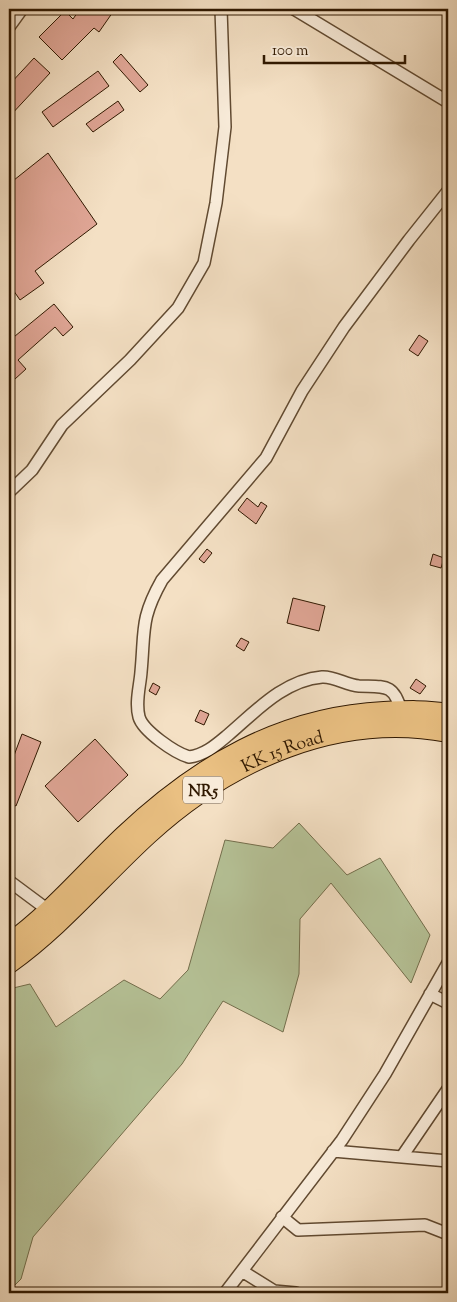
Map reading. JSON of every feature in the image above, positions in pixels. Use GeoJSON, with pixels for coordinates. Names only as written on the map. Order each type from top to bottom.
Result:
{"type":"FeatureCollection","features":[{"type":"Feature","properties":{"kind":"highway","name":"KK 15 Road"},"geometry":{"type":"LineString","coordinates":[[9,963],[56,915],[126,834],[201,772],[248,746],[322,719],[361,713],[401,711],[448,714]]}},
{"type":"Feature","properties":{"kind":"highway","name":"KK 15 Road"},"geometry":{"type":"LineString","coordinates":[[9,944],[56,915],[147,834],[225,774],[275,750],[359,728],[422,727],[448,732]]}},
{"type":"Feature","properties":{"kind":"street"},"geometry":{"type":"LineString","coordinates":[[9,27],[22,9]]}},
{"type":"Feature","properties":{"kind":"street"},"geometry":{"type":"LineString","coordinates":[[9,492],[32,470],[62,425],[130,360],[178,308],[204,263],[216,203],[225,127],[221,9]]}},
{"type":"Feature","properties":{"kind":"street"},"geometry":{"type":"LineString","coordinates":[[294,9],[448,102]]}},
{"type":"Feature","properties":{"kind":"street"},"geometry":{"type":"LineString","coordinates":[[401,711],[395,693],[387,688],[350,686],[323,677],[309,680],[285,688],[207,752],[189,757],[166,744],[145,727],[139,718],[138,696],[142,638],[147,610],[162,580],[266,458],[302,391],[344,327],[448,191]]}},
{"type":"Feature","properties":{"kind":"street"},"geometry":{"type":"LineString","coordinates":[[9,880],[56,915]]}},
{"type":"Feature","properties":{"kind":"street"},"geometry":{"type":"LineString","coordinates":[[225,1293],[333,1151],[385,1074],[448,963]]}},
{"type":"Feature","properties":{"kind":"street"},"geometry":{"type":"LineString","coordinates":[[430,994],[448,1003]]}},
{"type":"Feature","properties":{"kind":"street"},"geometry":{"type":"LineString","coordinates":[[403,1155],[448,1089]]}},
{"type":"Feature","properties":{"kind":"street"},"geometry":{"type":"LineString","coordinates":[[333,1151],[403,1155],[448,1161]]}},
{"type":"Feature","properties":{"kind":"street"},"geometry":{"type":"LineString","coordinates":[[282,1217],[298,1230],[424,1225],[448,1234]]}},
{"type":"Feature","properties":{"kind":"street"},"geometry":{"type":"LineString","coordinates":[[242,1270],[274,1291],[296,1293]]}},
{"type":"Feature","properties":{"kind":"green space"},"geometry":{"type":"Polygon","coordinates":[[[299,823],[347,875],[380,858],[430,935],[411,983],[331,883],[300,919],[299,974],[283,1032],[223,1001],[182,1064],[33,1237],[21,1279],[9,1291],[9,989],[30,984],[56,1027],[124,980],[160,999],[188,970],[225,840],[273,848],[299,823]]]}},
{"type":"Feature","properties":{"kind":"building"},"geometry":{"type":"Polygon","coordinates":[[[80,9],[115,9],[99,32],[94,28],[62,60],[39,37],[65,11],[73,19],[80,9]]]}},
{"type":"Feature","properties":{"kind":"building"},"geometry":{"type":"Polygon","coordinates":[[[121,54],[148,85],[140,92],[113,62],[121,54]]]}},
{"type":"Feature","properties":{"kind":"building"},"geometry":{"type":"Polygon","coordinates":[[[34,58],[50,73],[9,117],[9,85],[34,58]]]}},
{"type":"Feature","properties":{"kind":"building"},"geometry":{"type":"Polygon","coordinates":[[[98,71],[109,86],[53,127],[42,112],[98,71]]]}},
{"type":"Feature","properties":{"kind":"building"},"geometry":{"type":"Polygon","coordinates":[[[118,101],[124,110],[93,132],[86,124],[118,101]]]}},
{"type":"Feature","properties":{"kind":"building"},"geometry":{"type":"Polygon","coordinates":[[[48,153],[97,224],[35,271],[44,283],[20,300],[9,284],[9,184],[48,153]]]}},
{"type":"Feature","properties":{"kind":"building"},"geometry":{"type":"Polygon","coordinates":[[[54,304],[73,327],[63,336],[55,327],[18,360],[26,369],[15,379],[9,372],[9,341],[54,304]]]}},
{"type":"Feature","properties":{"kind":"building"},"geometry":{"type":"Polygon","coordinates":[[[419,335],[428,341],[418,356],[409,350],[419,335]]]}},
{"type":"Feature","properties":{"kind":"building"},"geometry":{"type":"Polygon","coordinates":[[[247,498],[258,507],[261,502],[267,506],[256,524],[238,510],[247,498]]]}},
{"type":"Feature","properties":{"kind":"building"},"geometry":{"type":"Polygon","coordinates":[[[207,549],[212,553],[204,563],[199,559],[207,549]]]}},
{"type":"Feature","properties":{"kind":"building"},"geometry":{"type":"Polygon","coordinates":[[[433,554],[444,558],[441,568],[430,565],[433,554]]]}},
{"type":"Feature","properties":{"kind":"building"},"geometry":{"type":"Polygon","coordinates":[[[293,598],[325,606],[319,631],[287,623],[293,598]]]}},
{"type":"Feature","properties":{"kind":"building"},"geometry":{"type":"Polygon","coordinates":[[[241,638],[249,642],[244,651],[236,646],[241,638]]]}},
{"type":"Feature","properties":{"kind":"building"},"geometry":{"type":"Polygon","coordinates":[[[416,679],[426,686],[420,694],[410,688],[416,679]]]}},
{"type":"Feature","properties":{"kind":"building"},"geometry":{"type":"Polygon","coordinates":[[[153,683],[160,687],[156,695],[149,691],[153,683]]]}},
{"type":"Feature","properties":{"kind":"building"},"geometry":{"type":"Polygon","coordinates":[[[200,710],[209,714],[204,725],[195,721],[200,710]]]}},
{"type":"Feature","properties":{"kind":"building"},"geometry":{"type":"Polygon","coordinates":[[[22,734],[41,742],[16,806],[9,803],[9,769],[22,734]]]}},
{"type":"Feature","properties":{"kind":"building"},"geometry":{"type":"Polygon","coordinates":[[[95,739],[128,775],[78,822],[45,786],[95,739]]]}}]}
